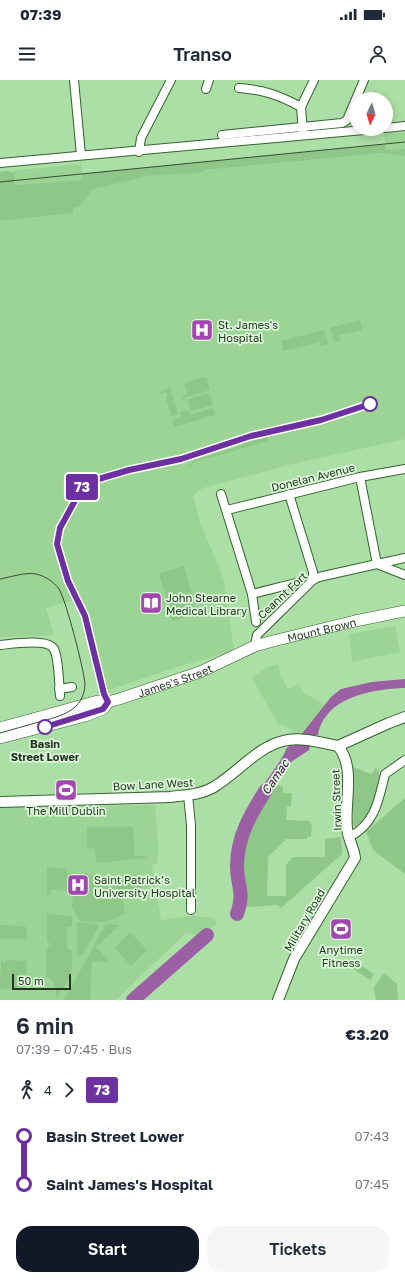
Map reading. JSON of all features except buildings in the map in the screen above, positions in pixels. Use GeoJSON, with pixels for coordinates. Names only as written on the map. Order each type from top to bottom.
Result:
{"type":"FeatureCollection","features":[{"type":"Feature","properties":{"kind":"main road","name":"Mount Brown"},"geometry":{"type":"LineString","coordinates":[[240,654],[255,646],[355,621],[405,611]]}},
{"type":"Feature","properties":{"kind":"main road","name":"James's Street"},"geometry":{"type":"LineString","coordinates":[[0,728],[98,701],[108,702],[200,672],[240,654]]}},
{"type":"Feature","properties":{"kind":"main road","name":"James's Street"},"geometry":{"type":"LineString","coordinates":[[0,738],[85,716],[103,709],[108,702]]}},
{"type":"Feature","properties":{"kind":"street"},"geometry":{"type":"LineString","coordinates":[[74,80],[81,155]]}},
{"type":"Feature","properties":{"kind":"street"},"geometry":{"type":"LineString","coordinates":[[139,152],[141,138],[171,80]]}},
{"type":"Feature","properties":{"kind":"street"},"geometry":{"type":"LineString","coordinates":[[206,89],[209,80]]}},
{"type":"Feature","properties":{"kind":"street"},"geometry":{"type":"LineString","coordinates":[[303,132],[301,107],[314,80]]}},
{"type":"Feature","properties":{"kind":"street"},"geometry":{"type":"LineString","coordinates":[[0,163],[81,155],[139,152],[303,132],[342,123],[346,120],[364,80]]}},
{"type":"Feature","properties":{"kind":"street"},"geometry":{"type":"LineString","coordinates":[[239,88],[258,89],[272,93],[301,107]]}},
{"type":"Feature","properties":{"kind":"street"},"geometry":{"type":"LineString","coordinates":[[393,127],[405,126]]}},
{"type":"Feature","properties":{"kind":"street"},"geometry":{"type":"LineString","coordinates":[[222,135],[303,132],[315,135],[349,132]]}},
{"type":"Feature","properties":{"kind":"street","name":"Donelan Avenue"},"geometry":{"type":"LineString","coordinates":[[227,510],[360,477],[405,468]]}},
{"type":"Feature","properties":{"kind":"street"},"geometry":{"type":"LineString","coordinates":[[360,477],[377,564],[405,575]]}},
{"type":"Feature","properties":{"kind":"street"},"geometry":{"type":"LineString","coordinates":[[221,494],[252,594],[256,622]]}},
{"type":"Feature","properties":{"kind":"street"},"geometry":{"type":"LineString","coordinates":[[289,494],[313,572],[313,580]]}},
{"type":"Feature","properties":{"kind":"street","name":"Ceannt Fort"},"geometry":{"type":"LineString","coordinates":[[255,646],[257,635],[313,580],[405,558]]}},
{"type":"Feature","properties":{"kind":"street"},"geometry":{"type":"LineString","coordinates":[[252,594],[296,583]]}},
{"type":"Feature","properties":{"kind":"street"},"geometry":{"type":"LineString","coordinates":[[0,645],[39,642],[50,645],[54,648],[56,656],[60,692],[72,688]]}},
{"type":"Feature","properties":{"kind":"street"},"geometry":{"type":"LineString","coordinates":[[338,746],[405,717]]}},
{"type":"Feature","properties":{"kind":"street","name":"Bow Lane West"},"geometry":{"type":"LineString","coordinates":[[0,802],[170,797],[198,794],[216,786],[268,748],[282,741],[312,741],[338,746]]}},
{"type":"Feature","properties":{"kind":"street","name":"Irwin Street"},"geometry":{"type":"LineString","coordinates":[[338,746],[345,755],[347,768],[347,827],[354,855]]}},
{"type":"Feature","properties":{"kind":"street"},"geometry":{"type":"LineString","coordinates":[[349,837],[366,826],[373,814],[380,798],[385,774],[405,760]]}},
{"type":"Feature","properties":{"kind":"street"},"geometry":{"type":"LineString","coordinates":[[188,795],[191,825],[190,910]]}},
{"type":"Feature","properties":{"kind":"street","name":"Military Road"},"geometry":{"type":"LineString","coordinates":[[278,1000],[294,959],[354,862],[354,855]]}},
{"type":"Feature","properties":{"kind":"shaded area"},"geometry":{"type":"Polygon","coordinates":[[[405,132],[405,149],[386,150],[384,136],[393,136],[393,133],[405,132]]]}},
{"type":"Feature","properties":{"kind":"shaded area"},"geometry":{"type":"Polygon","coordinates":[[[385,144],[386,150],[405,149],[405,156],[382,153],[205,170],[200,173],[149,176],[93,189],[79,207],[73,208],[73,213],[0,221],[0,172],[10,171],[11,173],[14,173],[15,185],[82,180],[82,174],[385,144]]]}},
{"type":"Feature","properties":{"kind":"shaded area","name":"St. James's Hospital"},"geometry":{"type":"Polygon","coordinates":[[[382,153],[405,156],[405,439],[293,464],[203,488],[193,495],[200,522],[224,580],[234,651],[180,666],[100,693],[101,686],[88,637],[75,600],[46,608],[54,635],[0,637],[0,221],[73,213],[72,208],[79,207],[93,189],[149,176],[200,173],[205,170],[382,153]]]}},
{"type":"Feature","properties":{"kind":"shaded area"},"geometry":{"type":"Polygon","coordinates":[[[81,164],[83,180],[15,185],[14,173],[10,174],[10,171],[81,164]]]}},
{"type":"Feature","properties":{"kind":"shaded area"},"geometry":{"type":"Polygon","coordinates":[[[360,320],[362,330],[339,335],[340,341],[334,342],[330,328],[360,320]]]}},
{"type":"Feature","properties":{"kind":"shaded area"},"geometry":{"type":"Polygon","coordinates":[[[324,330],[328,344],[321,346],[320,342],[283,351],[281,341],[324,330]]]}},
{"type":"Feature","properties":{"kind":"shaded area"},"geometry":{"type":"Polygon","coordinates":[[[204,377],[207,379],[210,390],[184,398],[183,400],[182,396],[187,394],[184,383],[204,377]]]}},
{"type":"Feature","properties":{"kind":"shaded area"},"geometry":{"type":"Polygon","coordinates":[[[170,387],[178,414],[171,416],[166,399],[167,392],[160,394],[162,390],[170,387]]]}},
{"type":"Feature","properties":{"kind":"shaded area"},"geometry":{"type":"Polygon","coordinates":[[[209,393],[213,405],[191,411],[188,399],[209,393]]]}},
{"type":"Feature","properties":{"kind":"shaded area"},"geometry":{"type":"Polygon","coordinates":[[[213,408],[215,415],[174,427],[172,420],[181,417],[180,412],[188,410],[190,415],[213,408]]]}},
{"type":"Feature","properties":{"kind":"shaded area"},"geometry":{"type":"Polygon","coordinates":[[[267,437],[268,441],[195,462],[189,468],[188,467],[194,460],[234,448],[243,443],[267,437]]]}},
{"type":"Feature","properties":{"kind":"shaded area"},"geometry":{"type":"Polygon","coordinates":[[[184,566],[195,607],[186,609],[188,617],[172,621],[159,573],[184,566]]]}},
{"type":"Feature","properties":{"kind":"shaded area"},"geometry":{"type":"Polygon","coordinates":[[[395,626],[400,652],[352,662],[349,634],[395,626]]]}},
{"type":"Feature","properties":{"kind":"shaded area"},"geometry":{"type":"Polygon","coordinates":[[[278,664],[281,676],[288,689],[298,684],[304,693],[325,705],[302,735],[295,735],[291,728],[278,724],[252,678],[266,668],[278,664]]]}},
{"type":"Feature","properties":{"kind":"shaded area"},"geometry":{"type":"Polygon","coordinates":[[[353,767],[371,774],[376,768],[379,773],[376,796],[370,812],[366,819],[355,828],[353,824],[353,767]]]}},
{"type":"Feature","properties":{"kind":"shaded area"},"geometry":{"type":"Polygon","coordinates":[[[275,784],[283,787],[283,793],[292,793],[291,806],[287,806],[286,820],[309,821],[312,826],[311,837],[307,837],[307,839],[286,839],[268,857],[267,896],[286,896],[286,865],[293,857],[325,857],[325,839],[341,837],[342,854],[281,908],[277,905],[247,907],[243,873],[243,850],[245,839],[252,818],[275,784]]]}},
{"type":"Feature","properties":{"kind":"shaded area"},"geometry":{"type":"Polygon","coordinates":[[[405,798],[405,874],[373,850],[366,832],[405,798]]]}},
{"type":"Feature","properties":{"kind":"shaded area","name":"Saint Patrick’s University Hospital"},"geometry":{"type":"Polygon","coordinates":[[[155,805],[159,850],[157,864],[152,865],[161,920],[192,916],[215,918],[216,925],[201,936],[191,933],[185,934],[116,1000],[0,1000],[0,807],[155,805]]]}},
{"type":"Feature","properties":{"kind":"shaded area"},"geometry":{"type":"Polygon","coordinates":[[[87,827],[132,827],[135,856],[145,856],[146,858],[96,863],[95,848],[87,849],[87,827]]]}},
{"type":"Feature","properties":{"kind":"shaded area"},"geometry":{"type":"Polygon","coordinates":[[[47,867],[67,869],[67,874],[96,874],[96,878],[100,880],[140,874],[143,897],[130,899],[127,896],[122,897],[125,914],[105,922],[80,921],[72,908],[73,891],[51,890],[50,895],[47,895],[47,867]]]}},
{"type":"Feature","properties":{"kind":"shaded area"},"geometry":{"type":"Polygon","coordinates":[[[47,914],[72,916],[72,927],[67,927],[67,948],[72,951],[72,966],[68,981],[56,998],[56,988],[54,987],[54,982],[46,977],[47,949],[50,944],[47,940],[47,914]]]}},
{"type":"Feature","properties":{"kind":"shaded area"},"geometry":{"type":"Polygon","coordinates":[[[77,922],[98,925],[99,927],[81,956],[77,955],[77,922]]]}},
{"type":"Feature","properties":{"kind":"shaded area"},"geometry":{"type":"Polygon","coordinates":[[[106,924],[120,925],[96,947],[108,960],[107,962],[92,961],[90,1000],[64,1000],[106,924]]]}},
{"type":"Feature","properties":{"kind":"shaded area"},"geometry":{"type":"Polygon","coordinates":[[[0,925],[25,926],[27,939],[0,939],[0,925]]]}},
{"type":"Feature","properties":{"kind":"shaded area"},"geometry":{"type":"Polygon","coordinates":[[[130,932],[147,950],[131,966],[115,948],[130,932]]]}},
{"type":"Feature","properties":{"kind":"shaded area"},"geometry":{"type":"Polygon","coordinates":[[[1,960],[4,962],[6,960],[27,961],[24,989],[0,989],[1,960]]]}},
{"type":"Feature","properties":{"kind":"shaded area"},"geometry":{"type":"Polygon","coordinates":[[[353,960],[374,974],[370,980],[349,966],[353,960]]]}},
{"type":"Feature","properties":{"kind":"shaded area"},"geometry":{"type":"Polygon","coordinates":[[[384,973],[397,984],[398,1000],[376,1000],[374,987],[384,973]]]}},
{"type":"Feature","properties":{"kind":"water"},"geometry":{"type":"Polygon","coordinates":[[[405,679],[405,688],[378,690],[365,693],[340,704],[330,712],[322,722],[318,735],[313,735],[309,750],[288,764],[258,809],[253,798],[277,765],[286,749],[301,735],[331,697],[341,689],[372,682],[405,679]]]}},
{"type":"Feature","properties":{"kind":"waterway","name":"Camac"},"geometry":{"type":"LineString","coordinates":[[237,914],[241,894],[237,873],[239,845],[250,817],[266,790]]}},
{"type":"Feature","properties":{"kind":"waterway","name":"Camac"},"geometry":{"type":"LineString","coordinates":[[133,1000],[207,935]]}},
{"type":"Feature","properties":{"kind":"tram line"},"geometry":{"type":"LineString","coordinates":[[0,182],[405,142]]}},
{"type":"Feature","properties":{"kind":"tram line"},"geometry":{"type":"LineString","coordinates":[[0,579],[22,574],[36,574],[46,578],[57,586],[70,620],[82,665],[85,684],[84,693],[76,706],[70,711],[55,717],[0,733]]}},
{"type":"Feature","properties":{"kind":"bus line","name":"73"},"geometry":{"type":"LineString","coordinates":[[45,727],[85,716],[103,709],[106,707],[108,702],[104,694],[85,616],[68,581],[57,544],[57,535],[60,528],[83,486],[92,481],[129,470],[170,460],[181,459],[251,436],[321,420],[370,404]]}},
{"type":"Feature","properties":{"kind":"place","name":"St. James's Hospital"},"geometry":{"type":"Point","coordinates":[202,330]}},
{"type":"Feature","properties":{"kind":"place","name":"John Stearne Medical Library"},"geometry":{"type":"Point","coordinates":[151,603]}},
{"type":"Feature","properties":{"kind":"place","name":"Basin Street Lower"},"geometry":{"type":"Point","coordinates":[45,727]}},
{"type":"Feature","properties":{"kind":"place","name":"The Mill Dublin"},"geometry":{"type":"Point","coordinates":[66,790]}},
{"type":"Feature","properties":{"kind":"place","name":"Saint Patrick’s University Hospital"},"geometry":{"type":"Point","coordinates":[78,885]}},
{"type":"Feature","properties":{"kind":"place","name":"Anytime Fitness"},"geometry":{"type":"Point","coordinates":[341,929]}}]}
